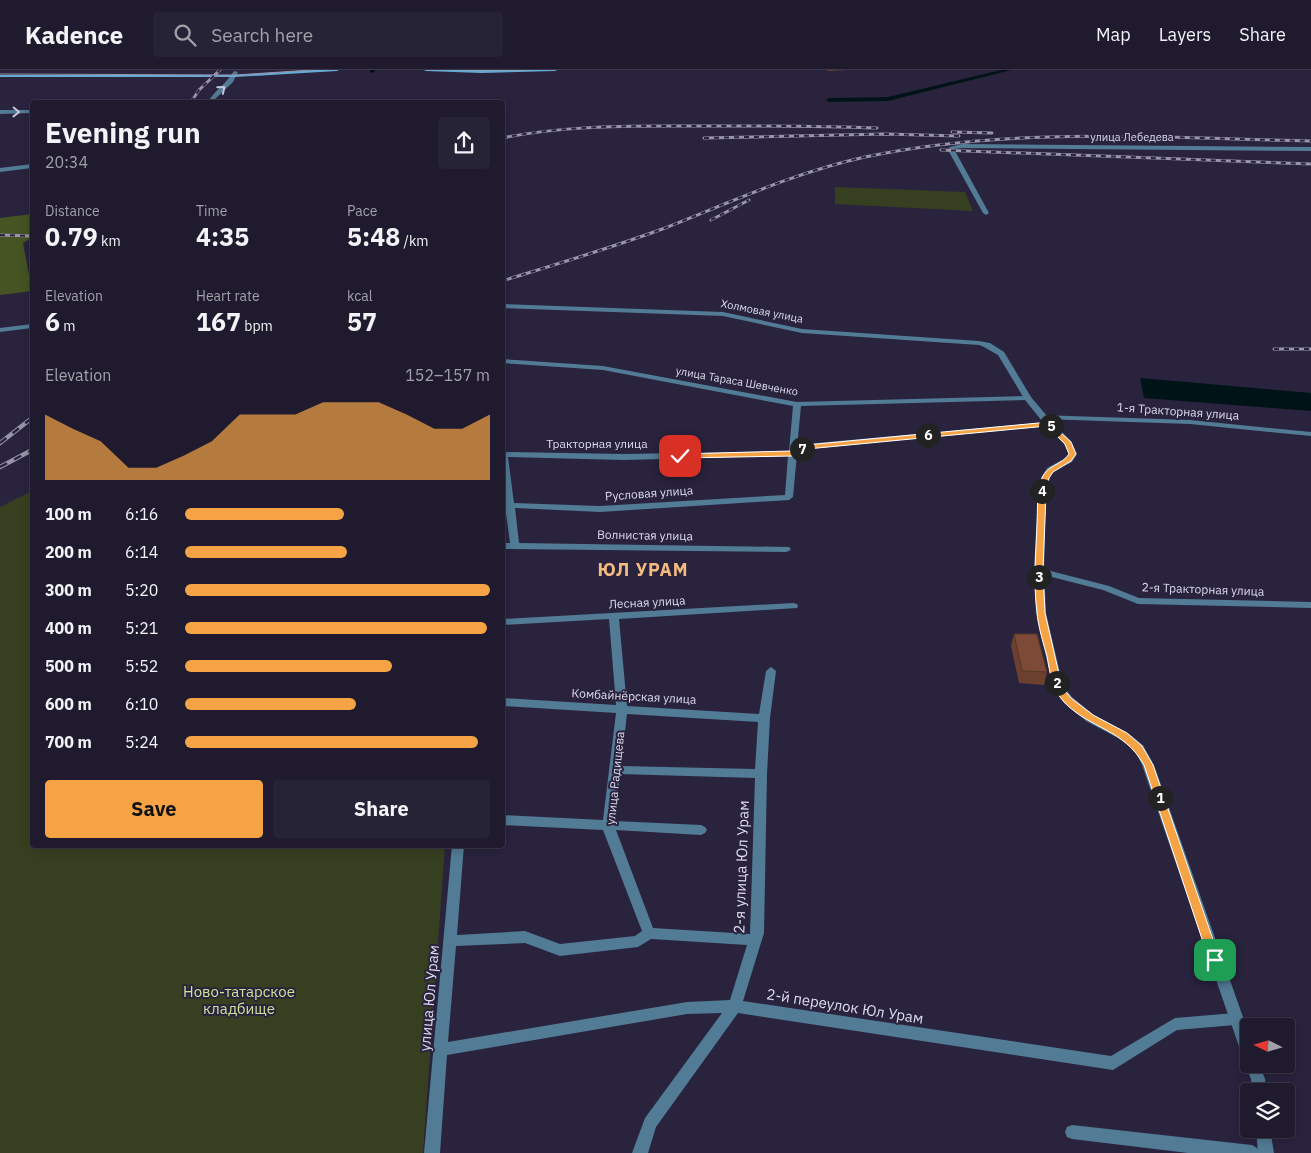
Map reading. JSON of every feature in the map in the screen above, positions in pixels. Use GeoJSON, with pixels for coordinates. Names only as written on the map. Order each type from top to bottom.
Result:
{"type":"FeatureCollection","features":[{"type":"Feature","properties":{"kind":"main road"},"geometry":{"type":"LineString","coordinates":[[236,74],[280,70]]}},
{"type":"Feature","properties":{"kind":"main road"},"geometry":{"type":"LineString","coordinates":[[0,74],[236,74],[337,70]]}},
{"type":"Feature","properties":{"kind":"main road"},"geometry":{"type":"LineString","coordinates":[[426,70],[481,72],[556,70]]}},
{"type":"Feature","properties":{"kind":"street"},"geometry":{"type":"LineString","coordinates":[[211,100],[236,74]]}},
{"type":"Feature","properties":{"kind":"street"},"geometry":{"type":"LineString","coordinates":[[0,112],[30,112]]}},
{"type":"Feature","properties":{"kind":"street","name":"улица Лебедева"},"geometry":{"type":"LineString","coordinates":[[986,213],[952,148],[972,146],[1311,148]]}},
{"type":"Feature","properties":{"kind":"street"},"geometry":{"type":"LineString","coordinates":[[0,170],[30,166]]}},
{"type":"Feature","properties":{"kind":"street","name":"Холмовая улица"},"geometry":{"type":"LineString","coordinates":[[505,306],[723,314],[802,331],[987,345],[1002,354],[1028,398]]}},
{"type":"Feature","properties":{"kind":"street"},"geometry":{"type":"LineString","coordinates":[[0,330],[30,326]]}},
{"type":"Feature","properties":{"kind":"street","name":"улица Тараса Шевченко"},"geometry":{"type":"LineString","coordinates":[[505,361],[603,368],[797,404],[1028,398]]}},
{"type":"Feature","properties":{"kind":"street"},"geometry":{"type":"LineString","coordinates":[[1028,398],[1068,444],[1072,454],[1069,460],[1050,470],[1045,478],[1042,493],[1039,570],[1041,613],[1058,687],[1068,700],[1090,718],[1124,736],[1139,748],[1148,765],[1240,1032]]}},
{"type":"Feature","properties":{"kind":"street"},"geometry":{"type":"LineString","coordinates":[[793,454],[797,404]]}},
{"type":"Feature","properties":{"kind":"street","name":"1-я Тракторная улица"},"geometry":{"type":"LineString","coordinates":[[1046,420],[1190,422],[1311,434]]}},
{"type":"Feature","properties":{"kind":"street","name":"Тракторная улица"},"geometry":{"type":"LineString","coordinates":[[505,454],[624,457],[793,454],[806,447],[1046,420]]}},
{"type":"Feature","properties":{"kind":"street","name":"Русловая улица"},"geometry":{"type":"LineString","coordinates":[[510,505],[600,508],[789,497],[793,454]]}},
{"type":"Feature","properties":{"kind":"street"},"geometry":{"type":"LineString","coordinates":[[505,473],[515,546]]}},
{"type":"Feature","properties":{"kind":"street","name":"Волнистая улица"},"geometry":{"type":"LineString","coordinates":[[505,546],[786,549]]}},
{"type":"Feature","properties":{"kind":"street","name":"2-я Тракторная улица"},"geometry":{"type":"LineString","coordinates":[[1039,570],[1106,588],[1138,601],[1311,605]]}},
{"type":"Feature","properties":{"kind":"street","name":"Лесная улица"},"geometry":{"type":"LineString","coordinates":[[505,622],[793,606]]}},
{"type":"Feature","properties":{"kind":"street","name":"улица Радищева"},"geometry":{"type":"LineString","coordinates":[[614,616],[622,709],[608,826],[649,933]]}},
{"type":"Feature","properties":{"kind":"street","name":"2-я улица Юл Урам"},"geometry":{"type":"LineString","coordinates":[[640,1153],[650,1123],[735,1006],[757,933],[761,774],[764,718],[771,671]]}},
{"type":"Feature","properties":{"kind":"street","name":"Комбайнёрская улица"},"geometry":{"type":"LineString","coordinates":[[505,702],[764,718]]}},
{"type":"Feature","properties":{"kind":"street"},"geometry":{"type":"LineString","coordinates":[[615,770],[761,774]]}},
{"type":"Feature","properties":{"kind":"street"},"geometry":{"type":"LineString","coordinates":[[505,820],[701,830]]}},
{"type":"Feature","properties":{"kind":"street","name":"улица Юл Урам"},"geometry":{"type":"LineString","coordinates":[[432,1153],[458,848]]}},
{"type":"Feature","properties":{"kind":"street"},"geometry":{"type":"LineString","coordinates":[[450,941],[525,937],[560,950],[638,941],[649,933],[755,940]]}},
{"type":"Feature","properties":{"kind":"street","name":"2-й переулок Юл Урам"},"geometry":{"type":"LineString","coordinates":[[441,1050],[687,1008],[735,1006],[1113,1063],[1175,1024],[1235,1019]]}},
{"type":"Feature","properties":{"kind":"street"},"geometry":{"type":"LineString","coordinates":[[1072,1132],[1252,1153]]}},
{"type":"Feature","properties":{"kind":"street"},"geometry":{"type":"LineString","coordinates":[[1265,1138],[1266,1153]]}},
{"type":"Feature","properties":{"kind":"green space"},"geometry":{"type":"Polygon","coordinates":[[[835,187],[965,192],[973,211],[835,204],[835,187]]]}},
{"type":"Feature","properties":{"kind":"green space"},"geometry":{"type":"Polygon","coordinates":[[[30,214],[30,239],[23,243],[30,280],[30,291],[0,295],[0,218],[30,214]]]}},
{"type":"Feature","properties":{"kind":"green space","name":"Ново-татарское кладбище"},"geometry":{"type":"Polygon","coordinates":[[[30,492],[30,848],[445,848],[423,1153],[0,1153],[0,507],[30,492]]]}},
{"type":"Feature","properties":{"kind":"shaded area"},"geometry":{"type":"Polygon","coordinates":[[[1140,378],[1311,393],[1311,411],[1144,398],[1140,378]]]}},
{"type":"Feature","properties":{"kind":"building"},"geometry":{"type":"Polygon","coordinates":[[[1014,634],[1037,634],[1047,672],[1022,671],[1014,634]]]}},
{"type":"Feature","properties":{"kind":"waterway"},"geometry":{"type":"LineString","coordinates":[[829,100],[888,99],[1008,70]]}},
{"type":"Feature","properties":{"kind":"tram line"},"geometry":{"type":"LineString","coordinates":[[0,74],[235,75],[312,70]]}},
{"type":"Feature","properties":{"kind":"tram line"},"geometry":{"type":"LineString","coordinates":[[464,70],[526,70]]}},
{"type":"Feature","properties":{"kind":"railway"},"geometry":{"type":"LineString","coordinates":[[192,100],[199,90],[220,70]]}},
{"type":"Feature","properties":{"kind":"railway"},"geometry":{"type":"LineString","coordinates":[[505,137],[564,129],[626,126],[825,126],[877,128]]}},
{"type":"Feature","properties":{"kind":"railway"},"geometry":{"type":"LineString","coordinates":[[952,132],[992,133]]}},
{"type":"Feature","properties":{"kind":"railway"},"geometry":{"type":"LineString","coordinates":[[704,138],[885,134],[959,136]]}},
{"type":"Feature","properties":{"kind":"railway"},"geometry":{"type":"LineString","coordinates":[[505,280],[584,256],[665,228],[789,179],[839,163],[920,147],[975,141],[1087,136],[1311,141]]}},
{"type":"Feature","properties":{"kind":"railway"},"geometry":{"type":"LineString","coordinates":[[941,150],[1311,164]]}},
{"type":"Feature","properties":{"kind":"railway"},"geometry":{"type":"LineString","coordinates":[[711,220],[749,200]]}},
{"type":"Feature","properties":{"kind":"railway"},"geometry":{"type":"LineString","coordinates":[[0,235],[30,236]]}},
{"type":"Feature","properties":{"kind":"railway"},"geometry":{"type":"LineString","coordinates":[[1274,349],[1311,349]]}},
{"type":"Feature","properties":{"kind":"railway"},"geometry":{"type":"LineString","coordinates":[[0,443],[30,420]]}},
{"type":"Feature","properties":{"kind":"railway"},"geometry":{"type":"LineString","coordinates":[[0,467],[30,451]]}},
{"type":"Feature","properties":{"kind":"district","name":"ЮЛ УРАМ"},"geometry":{"type":"Point","coordinates":[643,569]}},
{"type":"Feature","properties":{"kind":"route"},"geometry":{"type":"LineString","coordinates":[[680,456],[793,454],[806,447],[1049,424],[1068,444],[1072,454],[1069,460],[1050,470],[1045,478],[1042,493],[1039,570],[1041,613],[1058,687],[1068,700],[1090,718],[1124,736],[1139,748],[1148,765],[1215,960]]}}]}
